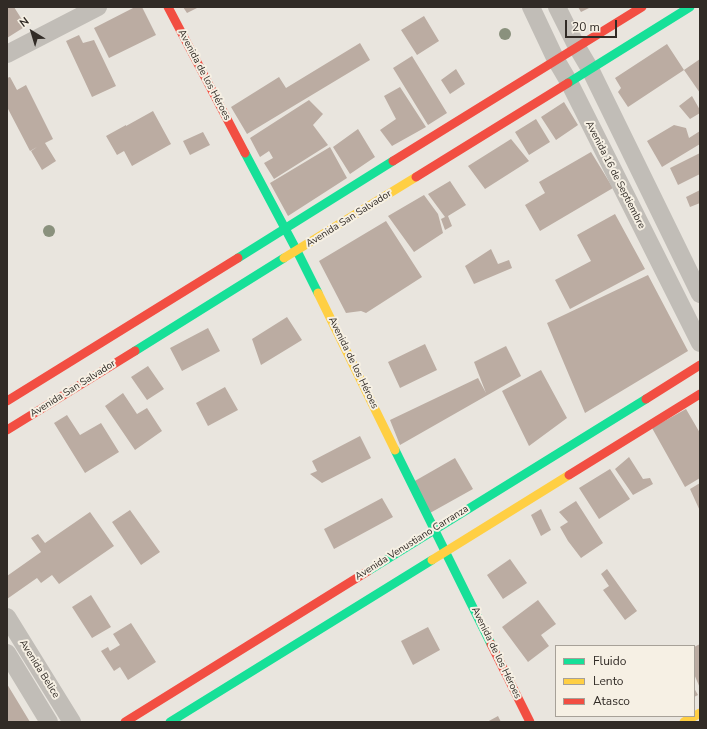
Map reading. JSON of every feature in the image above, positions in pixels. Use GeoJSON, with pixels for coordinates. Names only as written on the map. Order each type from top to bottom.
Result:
{"type":"FeatureCollection","features":[{"type":"Feature","properties":{"kind":"street"},"geometry":{"type":"LineString","coordinates":[[7,54],[98,7]]}},
{"type":"Feature","properties":{"kind":"street","name":"Avenida de los Héroes"},"geometry":{"type":"LineString","coordinates":[[168,7],[297,251],[530,722]]}},
{"type":"Feature","properties":{"kind":"street","name":"Avenida 16 de Septiembre"},"geometry":{"type":"LineString","coordinates":[[531,7],[556,60],[569,82],[700,343]]}},
{"type":"Feature","properties":{"kind":"street"},"geometry":{"type":"LineString","coordinates":[[557,7],[590,69],[700,294]]}},
{"type":"Feature","properties":{"kind":"street"},"geometry":{"type":"LineString","coordinates":[[7,401],[642,7]]}},
{"type":"Feature","properties":{"kind":"street","name":"Avenida San Salvador"},"geometry":{"type":"LineString","coordinates":[[7,430],[690,7]]}},
{"type":"Feature","properties":{"kind":"street","name":"Avenida Venustiano Carranza"},"geometry":{"type":"LineString","coordinates":[[124,722],[700,365]]}},
{"type":"Feature","properties":{"kind":"street"},"geometry":{"type":"LineString","coordinates":[[170,722],[700,394]]}},
{"type":"Feature","properties":{"kind":"street","name":"Avenida Belice"},"geometry":{"type":"LineString","coordinates":[[7,617],[72,722]]}},
{"type":"Feature","properties":{"kind":"street","name":"Avenida Belice"},"geometry":{"type":"LineString","coordinates":[[7,653],[49,722]]}},
{"type":"Feature","properties":{"kind":"street"},"geometry":{"type":"LineString","coordinates":[[684,722],[693,717]]}},
{"type":"Feature","properties":{"kind":"building"},"geometry":{"type":"Polygon","coordinates":[[[7,7],[14,7],[26,26],[7,38],[7,7]]]}},
{"type":"Feature","properties":{"kind":"building"},"geometry":{"type":"Polygon","coordinates":[[[135,7],[142,7],[156,35],[109,58],[94,28],[135,7]]]}},
{"type":"Feature","properties":{"kind":"building"},"geometry":{"type":"Polygon","coordinates":[[[183,7],[199,7],[187,13],[183,7]]]}},
{"type":"Feature","properties":{"kind":"building"},"geometry":{"type":"Polygon","coordinates":[[[578,7],[591,7],[581,12],[578,7]]]}},
{"type":"Feature","properties":{"kind":"building"},"geometry":{"type":"Polygon","coordinates":[[[424,16],[439,41],[417,55],[401,30],[424,16]]]}},
{"type":"Feature","properties":{"kind":"building"},"geometry":{"type":"Polygon","coordinates":[[[79,35],[83,43],[94,40],[116,86],[92,97],[66,41],[79,35]]]}},
{"type":"Feature","properties":{"kind":"building"},"geometry":{"type":"Polygon","coordinates":[[[360,43],[370,60],[247,134],[231,107],[279,77],[286,88],[360,43]]]}},
{"type":"Feature","properties":{"kind":"building"},"geometry":{"type":"Polygon","coordinates":[[[667,44],[684,70],[628,107],[618,92],[621,88],[615,78],[667,44]]]}},
{"type":"Feature","properties":{"kind":"building"},"geometry":{"type":"Polygon","coordinates":[[[412,56],[447,113],[428,125],[393,68],[412,56]]]}},
{"type":"Feature","properties":{"kind":"building"},"geometry":{"type":"Polygon","coordinates":[[[700,59],[700,93],[684,70],[700,59]]]}},
{"type":"Feature","properties":{"kind":"building"},"geometry":{"type":"Polygon","coordinates":[[[456,69],[465,84],[450,94],[441,80],[456,69]]]}},
{"type":"Feature","properties":{"kind":"building"},"geometry":{"type":"Polygon","coordinates":[[[10,77],[17,90],[26,85],[53,139],[45,143],[56,161],[42,170],[31,151],[37,147],[30,151],[7,107],[7,78],[10,77]]]}},
{"type":"Feature","properties":{"kind":"building"},"geometry":{"type":"Polygon","coordinates":[[[400,87],[426,127],[392,146],[380,130],[396,119],[384,96],[400,87]]]}},
{"type":"Feature","properties":{"kind":"building"},"geometry":{"type":"Polygon","coordinates":[[[692,96],[700,110],[700,113],[690,119],[679,106],[692,96]]]}},
{"type":"Feature","properties":{"kind":"building"},"geometry":{"type":"Polygon","coordinates":[[[309,100],[323,114],[313,125],[328,145],[274,179],[264,163],[273,158],[269,151],[260,157],[250,138],[309,100]]]}},
{"type":"Feature","properties":{"kind":"building"},"geometry":{"type":"Polygon","coordinates":[[[564,102],[578,125],[556,140],[541,117],[564,102]]]}},
{"type":"Feature","properties":{"kind":"building"},"geometry":{"type":"Polygon","coordinates":[[[153,111],[171,144],[132,166],[124,151],[117,155],[106,136],[153,111]]]}},
{"type":"Feature","properties":{"kind":"building"},"geometry":{"type":"Polygon","coordinates":[[[536,119],[550,142],[529,155],[515,132],[536,119]]]}},
{"type":"Feature","properties":{"kind":"building"},"geometry":{"type":"Polygon","coordinates":[[[674,125],[686,128],[689,138],[700,131],[700,144],[662,167],[647,141],[674,125]]]}},
{"type":"Feature","properties":{"kind":"building"},"geometry":{"type":"Polygon","coordinates":[[[358,129],[375,157],[350,174],[333,147],[358,129]]]}},
{"type":"Feature","properties":{"kind":"building"},"geometry":{"type":"Polygon","coordinates":[[[203,132],[210,145],[190,155],[183,141],[203,132]]]}},
{"type":"Feature","properties":{"kind":"building"},"geometry":{"type":"Polygon","coordinates":[[[511,139],[529,161],[485,189],[468,166],[511,139]]]}},
{"type":"Feature","properties":{"kind":"building"},"geometry":{"type":"Polygon","coordinates":[[[330,147],[347,178],[288,216],[270,183],[330,147]]]}},
{"type":"Feature","properties":{"kind":"building"},"geometry":{"type":"Polygon","coordinates":[[[591,152],[613,188],[540,231],[525,205],[545,193],[539,182],[591,152]]]}},
{"type":"Feature","properties":{"kind":"building"},"geometry":{"type":"Polygon","coordinates":[[[700,153],[700,174],[678,185],[670,168],[700,153]]]}},
{"type":"Feature","properties":{"kind":"building"},"geometry":{"type":"Polygon","coordinates":[[[450,181],[466,205],[448,216],[452,226],[445,230],[441,219],[445,217],[428,194],[450,181]]]}},
{"type":"Feature","properties":{"kind":"building"},"geometry":{"type":"Polygon","coordinates":[[[700,190],[700,203],[690,207],[686,197],[700,190]]]}},
{"type":"Feature","properties":{"kind":"building"},"geometry":{"type":"Polygon","coordinates":[[[424,195],[438,214],[443,233],[414,252],[388,216],[424,195]]]}},
{"type":"Feature","properties":{"kind":"building"},"geometry":{"type":"Polygon","coordinates":[[[615,214],[645,269],[570,309],[555,280],[591,261],[577,235],[615,214]]]}},
{"type":"Feature","properties":{"kind":"building"},"geometry":{"type":"Polygon","coordinates":[[[386,221],[422,277],[366,313],[361,311],[346,313],[319,261],[386,221]]]}},
{"type":"Feature","properties":{"kind":"building"},"geometry":{"type":"Polygon","coordinates":[[[491,249],[498,264],[509,260],[512,268],[474,284],[465,266],[491,249]]]}},
{"type":"Feature","properties":{"kind":"building"},"geometry":{"type":"Polygon","coordinates":[[[648,275],[688,351],[585,413],[547,323],[648,275]]]}},
{"type":"Feature","properties":{"kind":"building"},"geometry":{"type":"Polygon","coordinates":[[[287,317],[302,340],[261,365],[252,339],[287,317]]]}},
{"type":"Feature","properties":{"kind":"building"},"geometry":{"type":"Polygon","coordinates":[[[208,328],[220,351],[182,371],[170,348],[208,328]]]}},
{"type":"Feature","properties":{"kind":"building"},"geometry":{"type":"Polygon","coordinates":[[[425,344],[437,370],[400,388],[388,362],[425,344]]]}},
{"type":"Feature","properties":{"kind":"building"},"geometry":{"type":"Polygon","coordinates":[[[506,346],[521,376],[400,445],[390,420],[478,378],[486,393],[474,362],[506,346]]]}},
{"type":"Feature","properties":{"kind":"building"},"geometry":{"type":"Polygon","coordinates":[[[148,366],[164,389],[147,400],[131,377],[148,366]]]}},
{"type":"Feature","properties":{"kind":"building"},"geometry":{"type":"Polygon","coordinates":[[[541,370],[567,418],[529,446],[502,391],[541,370]]]}},
{"type":"Feature","properties":{"kind":"building"},"geometry":{"type":"Polygon","coordinates":[[[225,387],[238,410],[208,426],[196,403],[225,387]]]}},
{"type":"Feature","properties":{"kind":"building"},"geometry":{"type":"Polygon","coordinates":[[[123,393],[137,414],[147,408],[162,431],[135,450],[105,406],[123,393]]]}},
{"type":"Feature","properties":{"kind":"building"},"geometry":{"type":"Polygon","coordinates":[[[686,409],[700,433],[700,478],[685,487],[652,428],[686,409]]]}},
{"type":"Feature","properties":{"kind":"building"},"geometry":{"type":"Polygon","coordinates":[[[67,415],[80,435],[101,423],[119,452],[85,473],[54,423],[67,415]]]}},
{"type":"Feature","properties":{"kind":"building"},"geometry":{"type":"Polygon","coordinates":[[[360,436],[371,458],[322,483],[310,474],[317,471],[312,461],[360,436]]]}},
{"type":"Feature","properties":{"kind":"building"},"geometry":{"type":"Polygon","coordinates":[[[629,457],[643,479],[650,478],[653,484],[633,495],[615,469],[629,457]]]}},
{"type":"Feature","properties":{"kind":"building"},"geometry":{"type":"Polygon","coordinates":[[[455,458],[473,489],[430,513],[413,482],[455,458]]]}},
{"type":"Feature","properties":{"kind":"building"},"geometry":{"type":"Polygon","coordinates":[[[610,469],[630,499],[599,519],[579,488],[610,469]]]}},
{"type":"Feature","properties":{"kind":"building"},"geometry":{"type":"Polygon","coordinates":[[[700,483],[700,511],[690,489],[700,483]]]}},
{"type":"Feature","properties":{"kind":"building"},"geometry":{"type":"Polygon","coordinates":[[[382,498],[393,517],[334,549],[324,529],[382,498]]]}},
{"type":"Feature","properties":{"kind":"building"},"geometry":{"type":"Polygon","coordinates":[[[576,501],[603,543],[581,558],[568,541],[560,527],[568,522],[559,512],[576,501]]]}},
{"type":"Feature","properties":{"kind":"building"},"geometry":{"type":"Polygon","coordinates":[[[541,509],[551,530],[541,536],[531,515],[541,509]]]}},
{"type":"Feature","properties":{"kind":"building"},"geometry":{"type":"Polygon","coordinates":[[[130,510],[160,552],[141,565],[112,522],[130,510]]]}},
{"type":"Feature","properties":{"kind":"building"},"geometry":{"type":"Polygon","coordinates":[[[90,512],[114,546],[59,584],[52,575],[41,583],[37,578],[7,599],[7,576],[41,552],[31,538],[38,534],[45,543],[90,512]]]}},
{"type":"Feature","properties":{"kind":"building"},"geometry":{"type":"Polygon","coordinates":[[[510,559],[527,583],[503,599],[487,575],[510,559]]]}},
{"type":"Feature","properties":{"kind":"building"},"geometry":{"type":"Polygon","coordinates":[[[607,569],[637,611],[625,620],[603,590],[609,586],[601,574],[607,569]]]}},
{"type":"Feature","properties":{"kind":"building"},"geometry":{"type":"Polygon","coordinates":[[[91,595],[111,627],[92,638],[72,607],[91,595]]]}},
{"type":"Feature","properties":{"kind":"building"},"geometry":{"type":"Polygon","coordinates":[[[538,600],[556,624],[541,635],[549,646],[528,662],[502,627],[538,600]]]}},
{"type":"Feature","properties":{"kind":"building"},"geometry":{"type":"Polygon","coordinates":[[[131,623],[156,662],[128,680],[120,667],[114,671],[101,651],[108,647],[110,651],[120,645],[113,634],[131,623]]]}},
{"type":"Feature","properties":{"kind":"building"},"geometry":{"type":"Polygon","coordinates":[[[428,627],[440,650],[413,665],[401,641],[428,627]]]}},
{"type":"Feature","properties":{"kind":"building"},"geometry":{"type":"Polygon","coordinates":[[[700,644],[700,688],[695,676],[695,646],[700,644]]]}},
{"type":"Feature","properties":{"kind":"building"},"geometry":{"type":"Polygon","coordinates":[[[7,684],[30,722],[7,722],[7,684]]]}},
{"type":"Feature","properties":{"kind":"building"},"geometry":{"type":"Polygon","coordinates":[[[695,690],[698,695],[695,696],[695,690]]]}},
{"type":"Feature","properties":{"kind":"building"},"geometry":{"type":"Polygon","coordinates":[[[498,716],[501,722],[487,722],[498,716]]]}},
{"type":"Feature","properties":{"kind":"traffic: fast"},"geometry":{"type":"LineString","coordinates":[[568,83],[690,7]]}},
{"type":"Feature","properties":{"kind":"traffic: fast"},"geometry":{"type":"LineString","coordinates":[[245,153],[318,293]]}},
{"type":"Feature","properties":{"kind":"traffic: fast"},"geometry":{"type":"LineString","coordinates":[[238,258],[393,161]]}},
{"type":"Feature","properties":{"kind":"traffic: fast"},"geometry":{"type":"LineString","coordinates":[[135,351],[284,258]]}},
{"type":"Feature","properties":{"kind":"traffic: fast"},"geometry":{"type":"LineString","coordinates":[[368,571],[646,399]]}},
{"type":"Feature","properties":{"kind":"traffic: fast"},"geometry":{"type":"LineString","coordinates":[[395,450],[491,644]]}},
{"type":"Feature","properties":{"kind":"traffic: fast"},"geometry":{"type":"LineString","coordinates":[[170,722],[432,560]]}},
{"type":"Feature","properties":{"kind":"traffic: slow"},"geometry":{"type":"LineString","coordinates":[[284,258],[416,177]]}},
{"type":"Feature","properties":{"kind":"traffic: slow"},"geometry":{"type":"LineString","coordinates":[[318,293],[395,450]]}},
{"type":"Feature","properties":{"kind":"traffic: slow"},"geometry":{"type":"LineString","coordinates":[[432,560],[569,475]]}},
{"type":"Feature","properties":{"kind":"traffic: slow"},"geometry":{"type":"LineString","coordinates":[[695,716],[700,713]]}},
{"type":"Feature","properties":{"kind":"traffic: slow"},"geometry":{"type":"LineString","coordinates":[[684,722],[693,717]]}},
{"type":"Feature","properties":{"kind":"traffic: jam"},"geometry":{"type":"LineString","coordinates":[[168,7],[245,153]]}},
{"type":"Feature","properties":{"kind":"traffic: jam"},"geometry":{"type":"LineString","coordinates":[[393,161],[642,7]]}},
{"type":"Feature","properties":{"kind":"traffic: jam"},"geometry":{"type":"LineString","coordinates":[[416,177],[568,83]]}},
{"type":"Feature","properties":{"kind":"traffic: jam"},"geometry":{"type":"LineString","coordinates":[[7,401],[238,258]]}},
{"type":"Feature","properties":{"kind":"traffic: jam"},"geometry":{"type":"LineString","coordinates":[[7,430],[135,351]]}},
{"type":"Feature","properties":{"kind":"traffic: jam"},"geometry":{"type":"LineString","coordinates":[[646,399],[700,365]]}},
{"type":"Feature","properties":{"kind":"traffic: jam"},"geometry":{"type":"LineString","coordinates":[[569,475],[700,394]]}},
{"type":"Feature","properties":{"kind":"traffic: jam"},"geometry":{"type":"LineString","coordinates":[[125,722],[368,571]]}},
{"type":"Feature","properties":{"kind":"traffic: jam"},"geometry":{"type":"LineString","coordinates":[[491,644],[530,722]]}}]}
